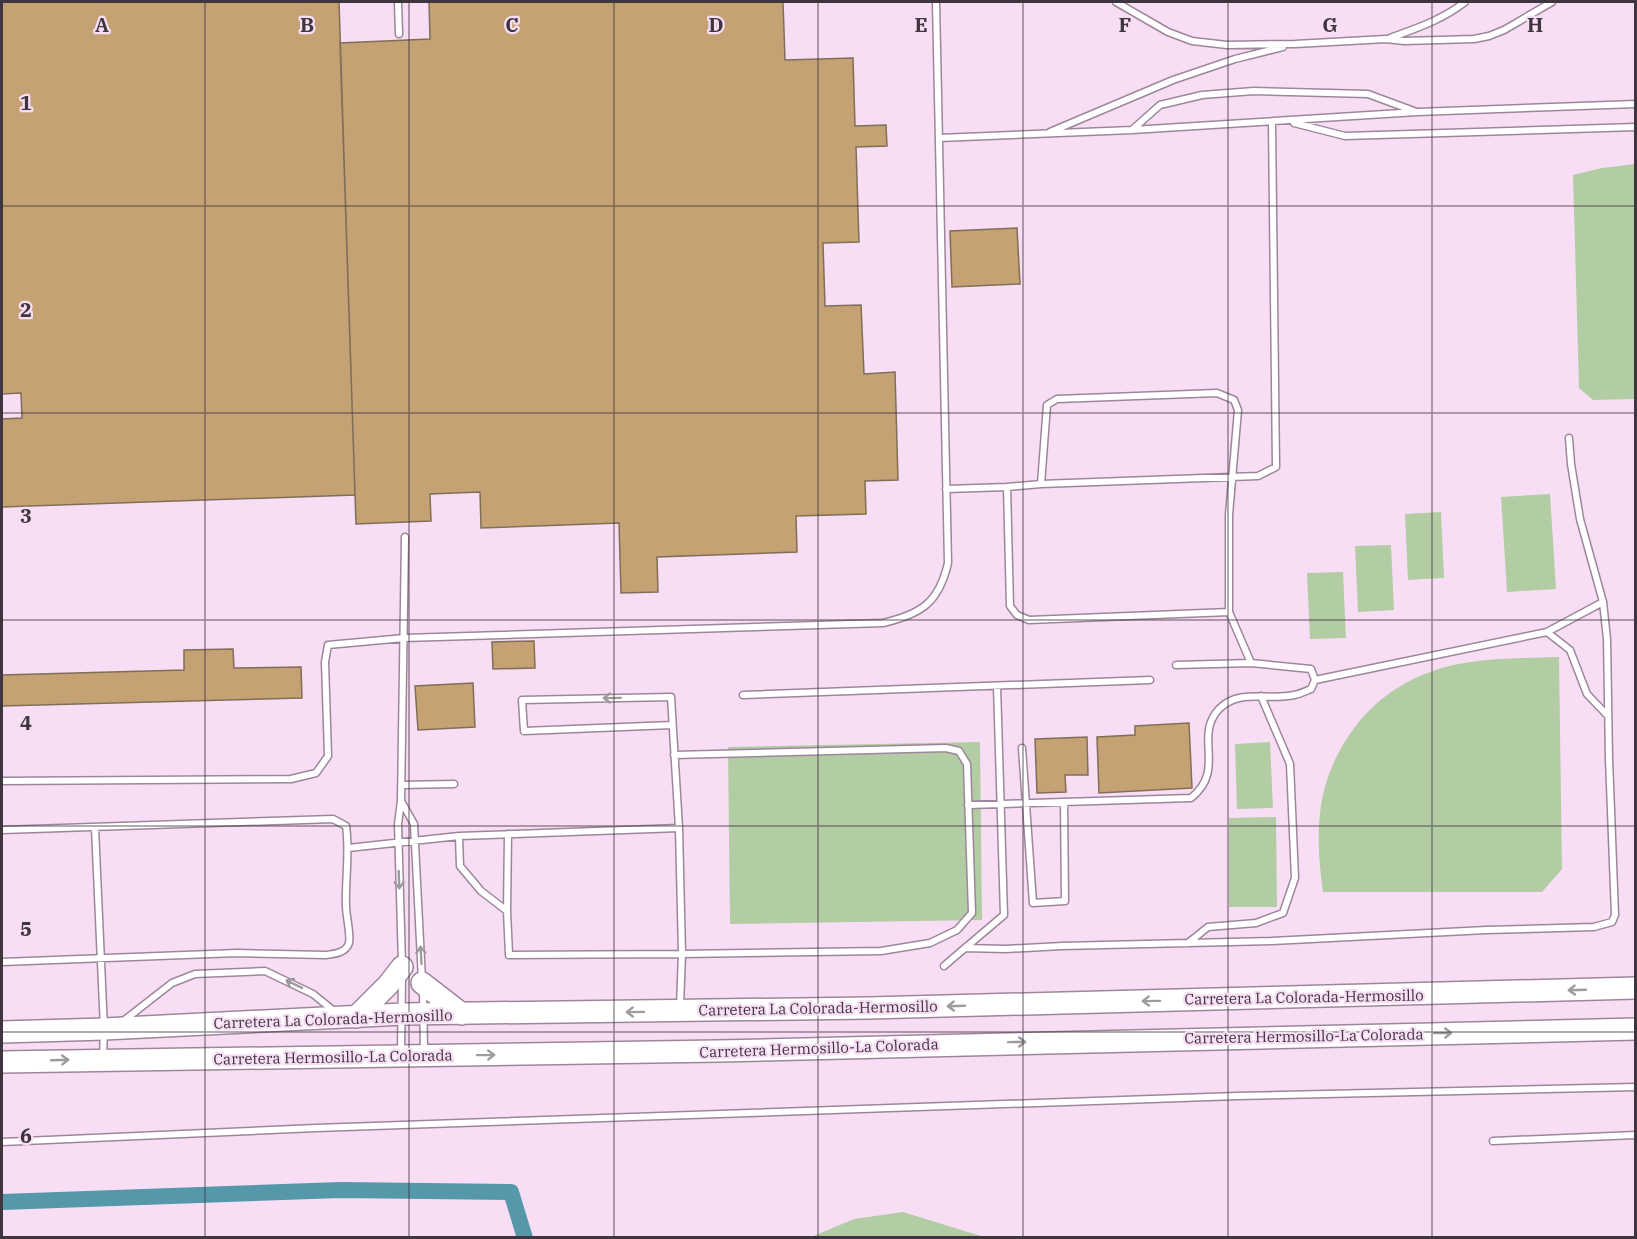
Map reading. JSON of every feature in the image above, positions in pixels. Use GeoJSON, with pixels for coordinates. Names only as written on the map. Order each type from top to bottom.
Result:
{"type":"FeatureCollection","features":[{"type":"Feature","properties":{"kind":"highway"},"geometry":{"type":"LineString","coordinates":[[349,1017],[388,986],[402,967]]}},
{"type":"Feature","properties":{"kind":"highway"},"geometry":{"type":"LineString","coordinates":[[422,983],[462,1014]]}},
{"type":"Feature","properties":{"kind":"highway","name":"Carretera La Colorada-Hermosillo"},"geometry":{"type":"LineString","coordinates":[[2,1032],[413,1014],[869,1008],[1635,988]]}},
{"type":"Feature","properties":{"kind":"highway","name":"Carretera Hermosillo-La Colorada"},"geometry":{"type":"LineString","coordinates":[[2,1062],[424,1056],[1635,1029]]}},
{"type":"Feature","properties":{"kind":"lane"},"geometry":{"type":"LineString","coordinates":[[398,2],[399,34]]}},
{"type":"Feature","properties":{"kind":"lane"},"geometry":{"type":"LineString","coordinates":[[2,781],[291,779],[316,773],[328,756],[325,662],[328,645],[404,638],[883,623],[900,619],[918,610],[934,598],[943,584],[948,563],[936,2]]}},
{"type":"Feature","properties":{"kind":"lane"},"geometry":{"type":"LineString","coordinates":[[1116,2],[1168,32],[1192,41],[1227,45],[1386,39],[1404,41],[1474,39],[1504,30],[1552,2]]}},
{"type":"Feature","properties":{"kind":"lane"},"geometry":{"type":"LineString","coordinates":[[1386,39],[1423,26],[1450,13],[1465,2]]}},
{"type":"Feature","properties":{"kind":"lane"},"geometry":{"type":"LineString","coordinates":[[1044,135],[1173,80],[1235,59],[1295,44]]}},
{"type":"Feature","properties":{"kind":"lane"},"geometry":{"type":"LineString","coordinates":[[1132,130],[1160,105],[1202,95],[1254,91],[1368,94],[1417,112]]}},
{"type":"Feature","properties":{"kind":"lane"},"geometry":{"type":"LineString","coordinates":[[939,138],[1272,123],[1417,112],[1635,104]]}},
{"type":"Feature","properties":{"kind":"lane"},"geometry":{"type":"LineString","coordinates":[[1288,122],[1345,136],[1635,127]]}},
{"type":"Feature","properties":{"kind":"lane"},"geometry":{"type":"LineString","coordinates":[[946,489],[1258,476],[1276,467],[1272,123]]}},
{"type":"Feature","properties":{"kind":"lane"},"geometry":{"type":"LineString","coordinates":[[1041,484],[1047,405],[1057,399],[1217,393],[1234,400],[1238,410],[1232,477],[1228,570],[1229,612],[1251,663]]}},
{"type":"Feature","properties":{"kind":"lane"},"geometry":{"type":"LineString","coordinates":[[965,948],[1006,949],[1272,941],[1594,927],[1612,922],[1615,915],[1607,639],[1603,602],[1580,519],[1569,438]]}},
{"type":"Feature","properties":{"kind":"lane"},"geometry":{"type":"LineString","coordinates":[[1007,487],[1010,606],[1017,615],[1029,620],[1229,612]]}},
{"type":"Feature","properties":{"kind":"lane"},"geometry":{"type":"LineString","coordinates":[[405,537],[401,801],[398,824],[402,967],[424,1056]]}},
{"type":"Feature","properties":{"kind":"lane"},"geometry":{"type":"LineString","coordinates":[[1315,680],[1547,632],[1603,602]]}},
{"type":"Feature","properties":{"kind":"lane"},"geometry":{"type":"LineString","coordinates":[[1547,632],[1570,650],[1587,694],[1608,716]]}},
{"type":"Feature","properties":{"kind":"lane"},"geometry":{"type":"LineString","coordinates":[[968,805],[1191,798],[1200,790],[1209,770],[1209,725],[1213,716],[1225,703],[1239,696],[1293,695],[1311,689],[1315,680],[1311,669],[1251,663],[1176,665]]}},
{"type":"Feature","properties":{"kind":"lane"},"geometry":{"type":"LineString","coordinates":[[743,695],[1150,680]]}},
{"type":"Feature","properties":{"kind":"lane"},"geometry":{"type":"LineString","coordinates":[[944,966],[1004,915],[997,686]]}},
{"type":"Feature","properties":{"kind":"lane"},"geometry":{"type":"LineString","coordinates":[[1187,943],[1208,927],[1256,923],[1283,913],[1295,878],[1290,764],[1262,696]]}},
{"type":"Feature","properties":{"kind":"lane"},"geometry":{"type":"LineString","coordinates":[[672,725],[524,731],[522,700],[671,697],[679,828],[682,954],[680,1011]]}},
{"type":"Feature","properties":{"kind":"lane"},"geometry":{"type":"LineString","coordinates":[[508,834],[509,955],[881,951],[930,943],[957,930],[972,913],[968,764],[959,751],[946,748],[674,755]]}},
{"type":"Feature","properties":{"kind":"lane"},"geometry":{"type":"LineString","coordinates":[[1023,748],[1033,903],[1065,901],[1064,802]]}},
{"type":"Feature","properties":{"kind":"lane"},"geometry":{"type":"LineString","coordinates":[[401,785],[454,784]]}},
{"type":"Feature","properties":{"kind":"lane"},"geometry":{"type":"LineString","coordinates":[[401,801],[414,824],[422,983],[401,1056]]}},
{"type":"Feature","properties":{"kind":"lane"},"geometry":{"type":"LineString","coordinates":[[2,830],[333,819],[346,826],[348,848],[346,906],[349,943],[338,954],[325,955],[237,953],[2,962]]}},
{"type":"Feature","properties":{"kind":"lane"},"geometry":{"type":"LineString","coordinates":[[95,828],[101,958],[108,1029],[103,1059]]}},
{"type":"Feature","properties":{"kind":"lane"},"geometry":{"type":"LineString","coordinates":[[348,848],[459,836],[679,828]]}},
{"type":"Feature","properties":{"kind":"lane"},"geometry":{"type":"LineString","coordinates":[[459,836],[460,866],[482,891],[507,911]]}},
{"type":"Feature","properties":{"kind":"lane"},"geometry":{"type":"LineString","coordinates":[[108,1029],[172,983],[195,974],[265,971],[313,994],[349,1017]]}},
{"type":"Feature","properties":{"kind":"lane"},"geometry":{"type":"LineString","coordinates":[[2,1142],[328,1127],[1214,1097],[1635,1087]]}},
{"type":"Feature","properties":{"kind":"lane"},"geometry":{"type":"LineString","coordinates":[[1493,1140],[1635,1135]]}},
{"type":"Feature","properties":{"kind":"green space"},"geometry":{"type":"Polygon","coordinates":[[[1635,164],[1635,399],[1593,400],[1579,388],[1573,175],[1602,168],[1635,164]]]}},
{"type":"Feature","properties":{"kind":"green space"},"geometry":{"type":"Polygon","coordinates":[[[1550,494],[1556,589],[1507,592],[1501,497],[1550,494]]]}},
{"type":"Feature","properties":{"kind":"green space"},"geometry":{"type":"Polygon","coordinates":[[[1441,512],[1444,578],[1408,580],[1405,514],[1441,512]]]}},
{"type":"Feature","properties":{"kind":"green space"},"geometry":{"type":"Polygon","coordinates":[[[1391,545],[1394,610],[1358,612],[1355,546],[1391,545]]]}},
{"type":"Feature","properties":{"kind":"green space"},"geometry":{"type":"Polygon","coordinates":[[[1343,572],[1346,638],[1310,639],[1307,573],[1343,572]]]}},
{"type":"Feature","properties":{"kind":"green space"},"geometry":{"type":"Polygon","coordinates":[[[1559,657],[1562,869],[1542,892],[1323,892],[1319,824],[1326,783],[1344,743],[1358,723],[1376,704],[1408,682],[1445,667],[1487,660],[1559,657]]]}},
{"type":"Feature","properties":{"kind":"green space"},"geometry":{"type":"Polygon","coordinates":[[[980,742],[982,920],[730,924],[728,747],[980,742]]]}},
{"type":"Feature","properties":{"kind":"green space"},"geometry":{"type":"Polygon","coordinates":[[[1270,742],[1273,808],[1237,809],[1235,744],[1270,742]]]}},
{"type":"Feature","properties":{"kind":"green space"},"geometry":{"type":"Polygon","coordinates":[[[1276,817],[1277,907],[1229,907],[1229,818],[1276,817]]]}},
{"type":"Feature","properties":{"kind":"green space"},"geometry":{"type":"Polygon","coordinates":[[[903,1212],[984,1237],[811,1237],[854,1219],[903,1212]]]}},
{"type":"Feature","properties":{"kind":"building"},"geometry":{"type":"Polygon","coordinates":[[[2,2],[339,2],[355,495],[2,507],[2,419],[22,418],[21,393],[2,394],[2,2]]]}},
{"type":"Feature","properties":{"kind":"building"},"geometry":{"type":"Polygon","coordinates":[[[429,2],[783,2],[785,60],[853,58],[855,126],[886,125],[887,146],[856,147],[859,242],[823,243],[825,306],[861,305],[864,374],[895,372],[898,480],[865,481],[866,514],[796,516],[797,552],[657,557],[658,592],[621,593],[619,523],[481,528],[480,492],[430,494],[431,521],[356,524],[340,43],[430,39],[429,2]]]}},
{"type":"Feature","properties":{"kind":"building"},"geometry":{"type":"Polygon","coordinates":[[[1017,228],[1020,284],[952,287],[950,231],[1017,228]]]}},
{"type":"Feature","properties":{"kind":"building"},"geometry":{"type":"Polygon","coordinates":[[[534,641],[535,668],[493,669],[492,642],[534,641]]]}},
{"type":"Feature","properties":{"kind":"building"},"geometry":{"type":"Polygon","coordinates":[[[233,649],[234,668],[301,667],[302,698],[2,706],[2,675],[184,670],[184,650],[233,649]]]}},
{"type":"Feature","properties":{"kind":"building"},"geometry":{"type":"Polygon","coordinates":[[[473,683],[475,727],[418,730],[415,686],[473,683]]]}},
{"type":"Feature","properties":{"kind":"building"},"geometry":{"type":"Polygon","coordinates":[[[1189,723],[1192,788],[1099,793],[1097,737],[1135,735],[1135,726],[1189,723]]]}},
{"type":"Feature","properties":{"kind":"building"},"geometry":{"type":"Polygon","coordinates":[[[1087,737],[1088,775],[1065,775],[1066,792],[1037,793],[1035,739],[1087,737]]]}},
{"type":"Feature","properties":{"kind":"waterway"},"geometry":{"type":"LineString","coordinates":[[2,1202],[341,1190],[511,1192],[525,1238]]}}]}
